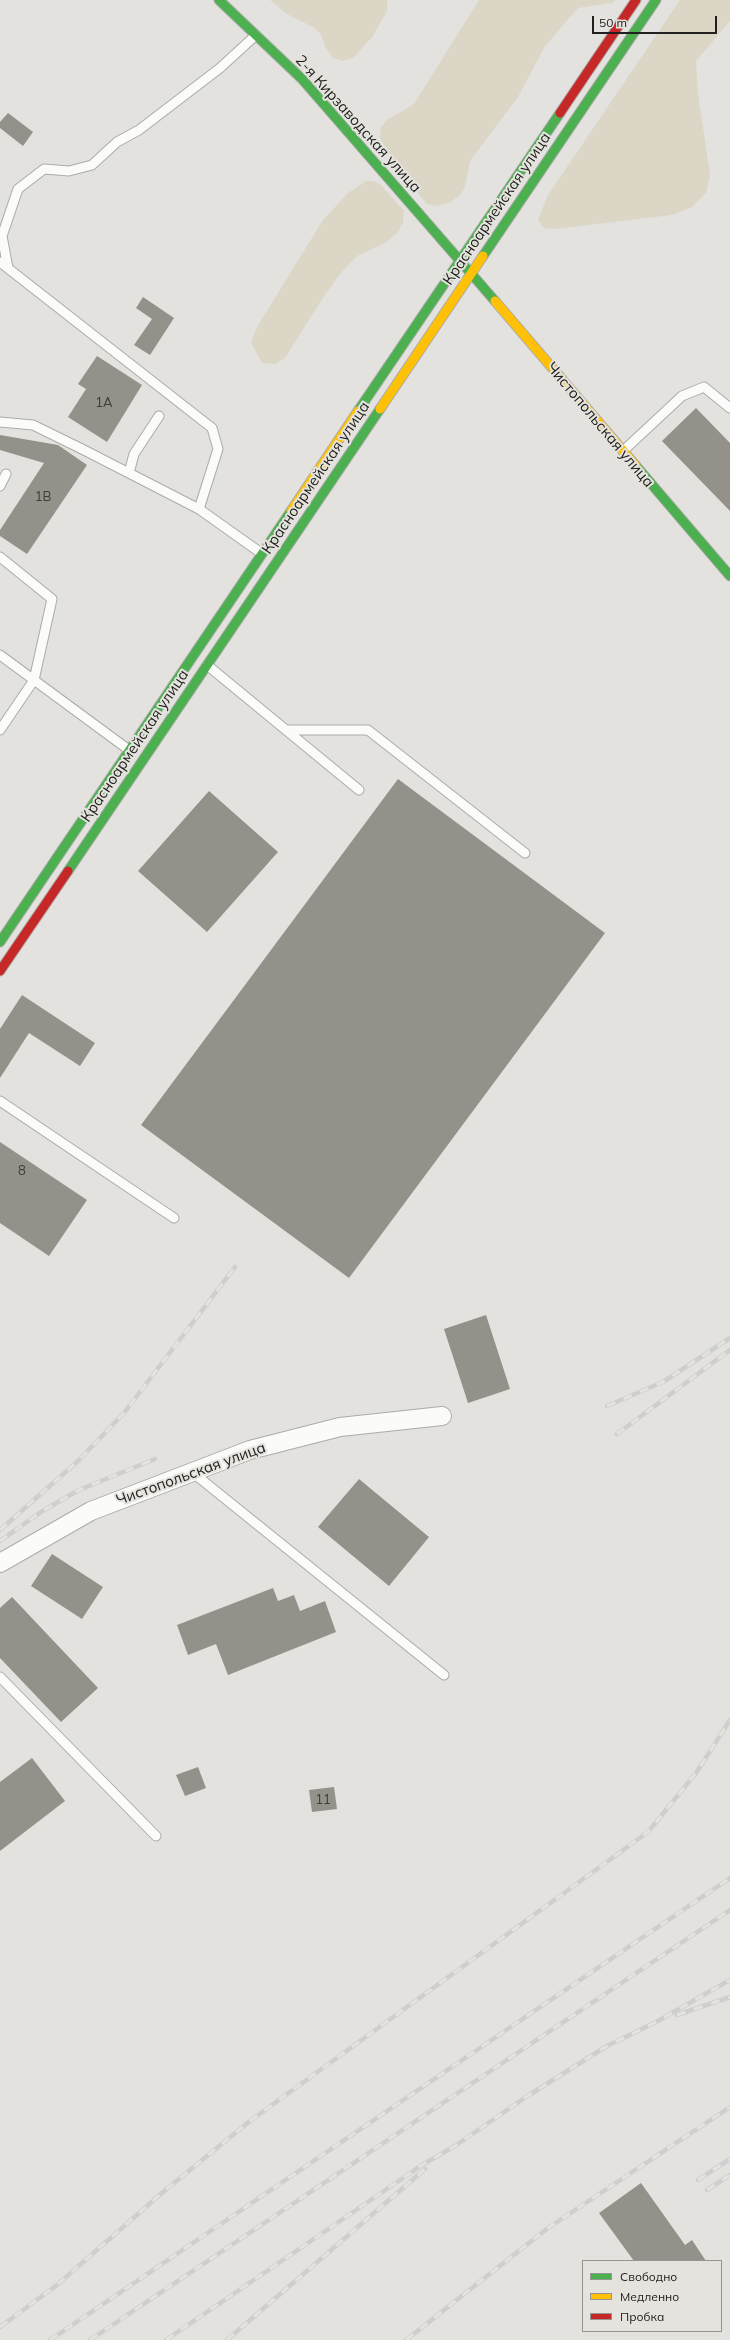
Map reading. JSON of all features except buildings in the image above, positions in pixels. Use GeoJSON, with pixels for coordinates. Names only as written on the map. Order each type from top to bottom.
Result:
{"type":"FeatureCollection","features":[{"type":"Feature","properties":{"kind":"main road","name":"2-я Кирзаводская улица"},"geometry":{"type":"LineString","coordinates":[[219,0],[302,79],[471,272]]}},
{"type":"Feature","properties":{"kind":"main road","name":"Красноармейская улица"},"geometry":{"type":"LineString","coordinates":[[0,942],[636,0]]}},
{"type":"Feature","properties":{"kind":"main road","name":"Красноармейская улица"},"geometry":{"type":"LineString","coordinates":[[0,971],[656,0]]}},
{"type":"Feature","properties":{"kind":"main road","name":"Чистопольская улица"},"geometry":{"type":"LineString","coordinates":[[471,272],[622,452],[730,576]]}},
{"type":"Feature","properties":{"kind":"street","name":"Чистопольская улица"},"geometry":{"type":"LineString","coordinates":[[0,1564],[91,1511],[250,1450],[340,1427],[442,1416]]}},
{"type":"Feature","properties":{"kind":"lane"},"geometry":{"type":"LineString","coordinates":[[199,509],[218,449],[212,428],[4,265],[2,236],[18,189],[44,168],[69,171],[92,165],[117,142],[138,130],[220,68],[256,35]]}},
{"type":"Feature","properties":{"kind":"lane"},"geometry":{"type":"LineString","coordinates":[[622,452],[682,396],[696,390],[704,387],[730,408]]}},
{"type":"Feature","properties":{"kind":"lane"},"geometry":{"type":"LineString","coordinates":[[129,473],[134,454],[159,416]]}},
{"type":"Feature","properties":{"kind":"lane"},"geometry":{"type":"LineString","coordinates":[[0,422],[33,425],[129,473],[199,509],[262,553]]}},
{"type":"Feature","properties":{"kind":"lane"},"geometry":{"type":"LineString","coordinates":[[0,486],[6,474]]}},
{"type":"Feature","properties":{"kind":"lane"},"geometry":{"type":"LineString","coordinates":[[0,557],[52,599],[34,680],[0,730]]}},
{"type":"Feature","properties":{"kind":"lane"},"geometry":{"type":"LineString","coordinates":[[0,655],[129,750]]}},
{"type":"Feature","properties":{"kind":"lane"},"geometry":{"type":"LineString","coordinates":[[207,665],[359,790]]}},
{"type":"Feature","properties":{"kind":"lane"},"geometry":{"type":"LineString","coordinates":[[286,730],[368,730],[526,853]]}},
{"type":"Feature","properties":{"kind":"lane"},"geometry":{"type":"LineString","coordinates":[[0,1101],[174,1218]]}},
{"type":"Feature","properties":{"kind":"lane"},"geometry":{"type":"LineString","coordinates":[[192,1472],[444,1675]]}},
{"type":"Feature","properties":{"kind":"lane"},"geometry":{"type":"LineString","coordinates":[[0,1677],[156,1836]]}},
{"type":"Feature","properties":{"kind":"shaded area"},"geometry":{"type":"Polygon","coordinates":[[[270,0],[387,0],[387,11],[373,36],[354,57],[343,61],[333,58],[326,48],[321,34],[313,27],[287,14],[270,0]]]}},
{"type":"Feature","properties":{"kind":"shaded area"},"geometry":{"type":"Polygon","coordinates":[[[479,0],[616,0],[612,3],[578,8],[544,48],[518,97],[470,161],[465,187],[459,196],[449,203],[436,206],[427,204],[392,158],[380,138],[381,127],[387,120],[414,104],[479,0]]]}},
{"type":"Feature","properties":{"kind":"shaded area"},"geometry":{"type":"Polygon","coordinates":[[[680,0],[730,0],[730,21],[696,61],[698,94],[710,175],[706,193],[692,207],[672,215],[555,229],[544,228],[538,220],[548,195],[680,0]]]}},
{"type":"Feature","properties":{"kind":"shaded area"},"geometry":{"type":"Polygon","coordinates":[[[366,181],[373,181],[380,184],[404,211],[403,223],[397,233],[385,243],[357,256],[340,274],[324,296],[285,358],[275,364],[262,363],[251,343],[257,327],[323,220],[348,193],[366,181]]]}},
{"type":"Feature","properties":{"kind":"railway"},"geometry":{"type":"LineString","coordinates":[[0,1530],[78,1461],[124,1413],[235,1267]]}},
{"type":"Feature","properties":{"kind":"railway"},"geometry":{"type":"LineString","coordinates":[[607,1406],[663,1382],[730,1338]]}},
{"type":"Feature","properties":{"kind":"railway"},"geometry":{"type":"LineString","coordinates":[[617,1434],[730,1350]]}},
{"type":"Feature","properties":{"kind":"railway"},"geometry":{"type":"LineString","coordinates":[[0,1541],[44,1510],[79,1490],[155,1459]]}},
{"type":"Feature","properties":{"kind":"railway"},"geometry":{"type":"LineString","coordinates":[[0,2327],[57,2285],[163,2192],[250,2121],[648,1832],[696,1773],[730,1720]]}},
{"type":"Feature","properties":{"kind":"railway"},"geometry":{"type":"LineString","coordinates":[[50,2340],[730,1878]]}},
{"type":"Feature","properties":{"kind":"railway"},"geometry":{"type":"LineString","coordinates":[[90,2340],[730,1910]]}},
{"type":"Feature","properties":{"kind":"railway"},"geometry":{"type":"LineString","coordinates":[[166,2340],[422,2165],[455,2146],[526,2097],[607,2046],[656,2022],[730,1980]]}},
{"type":"Feature","properties":{"kind":"railway"},"geometry":{"type":"LineString","coordinates":[[677,2015],[730,1997]]}},
{"type":"Feature","properties":{"kind":"railway"},"geometry":{"type":"LineString","coordinates":[[406,2340],[548,2228],[730,2107]]}},
{"type":"Feature","properties":{"kind":"railway"},"geometry":{"type":"LineString","coordinates":[[698,2180],[730,2159]]}},
{"type":"Feature","properties":{"kind":"railway"},"geometry":{"type":"LineString","coordinates":[[227,2340],[425,2169]]}},
{"type":"Feature","properties":{"kind":"railway"},"geometry":{"type":"LineString","coordinates":[[707,2190],[730,2175]]}},
{"type":"Feature","properties":{"kind":"traffic: fast"},"geometry":{"type":"LineString","coordinates":[[219,0],[302,79],[495,301]]}},
{"type":"Feature","properties":{"kind":"traffic: fast"},"geometry":{"type":"LineString","coordinates":[[483,256],[656,0]]}},
{"type":"Feature","properties":{"kind":"traffic: fast"},"geometry":{"type":"LineString","coordinates":[[358,411],[560,113]]}},
{"type":"Feature","properties":{"kind":"traffic: fast"},"geometry":{"type":"LineString","coordinates":[[68,871],[380,409]]}},
{"type":"Feature","properties":{"kind":"traffic: fast"},"geometry":{"type":"LineString","coordinates":[[636,466],[730,576]]}},
{"type":"Feature","properties":{"kind":"traffic: fast"},"geometry":{"type":"LineString","coordinates":[[0,942],[291,511]]}},
{"type":"Feature","properties":{"kind":"traffic: slow"},"geometry":{"type":"LineString","coordinates":[[380,409],[483,256]]}},
{"type":"Feature","properties":{"kind":"traffic: slow"},"geometry":{"type":"LineString","coordinates":[[495,301],[636,466]]}},
{"type":"Feature","properties":{"kind":"traffic: slow"},"geometry":{"type":"LineString","coordinates":[[291,511],[358,411]]}},
{"type":"Feature","properties":{"kind":"traffic: jam"},"geometry":{"type":"LineString","coordinates":[[560,113],[636,0]]}},
{"type":"Feature","properties":{"kind":"traffic: jam"},"geometry":{"type":"LineString","coordinates":[[0,971],[68,871]]}}]}
